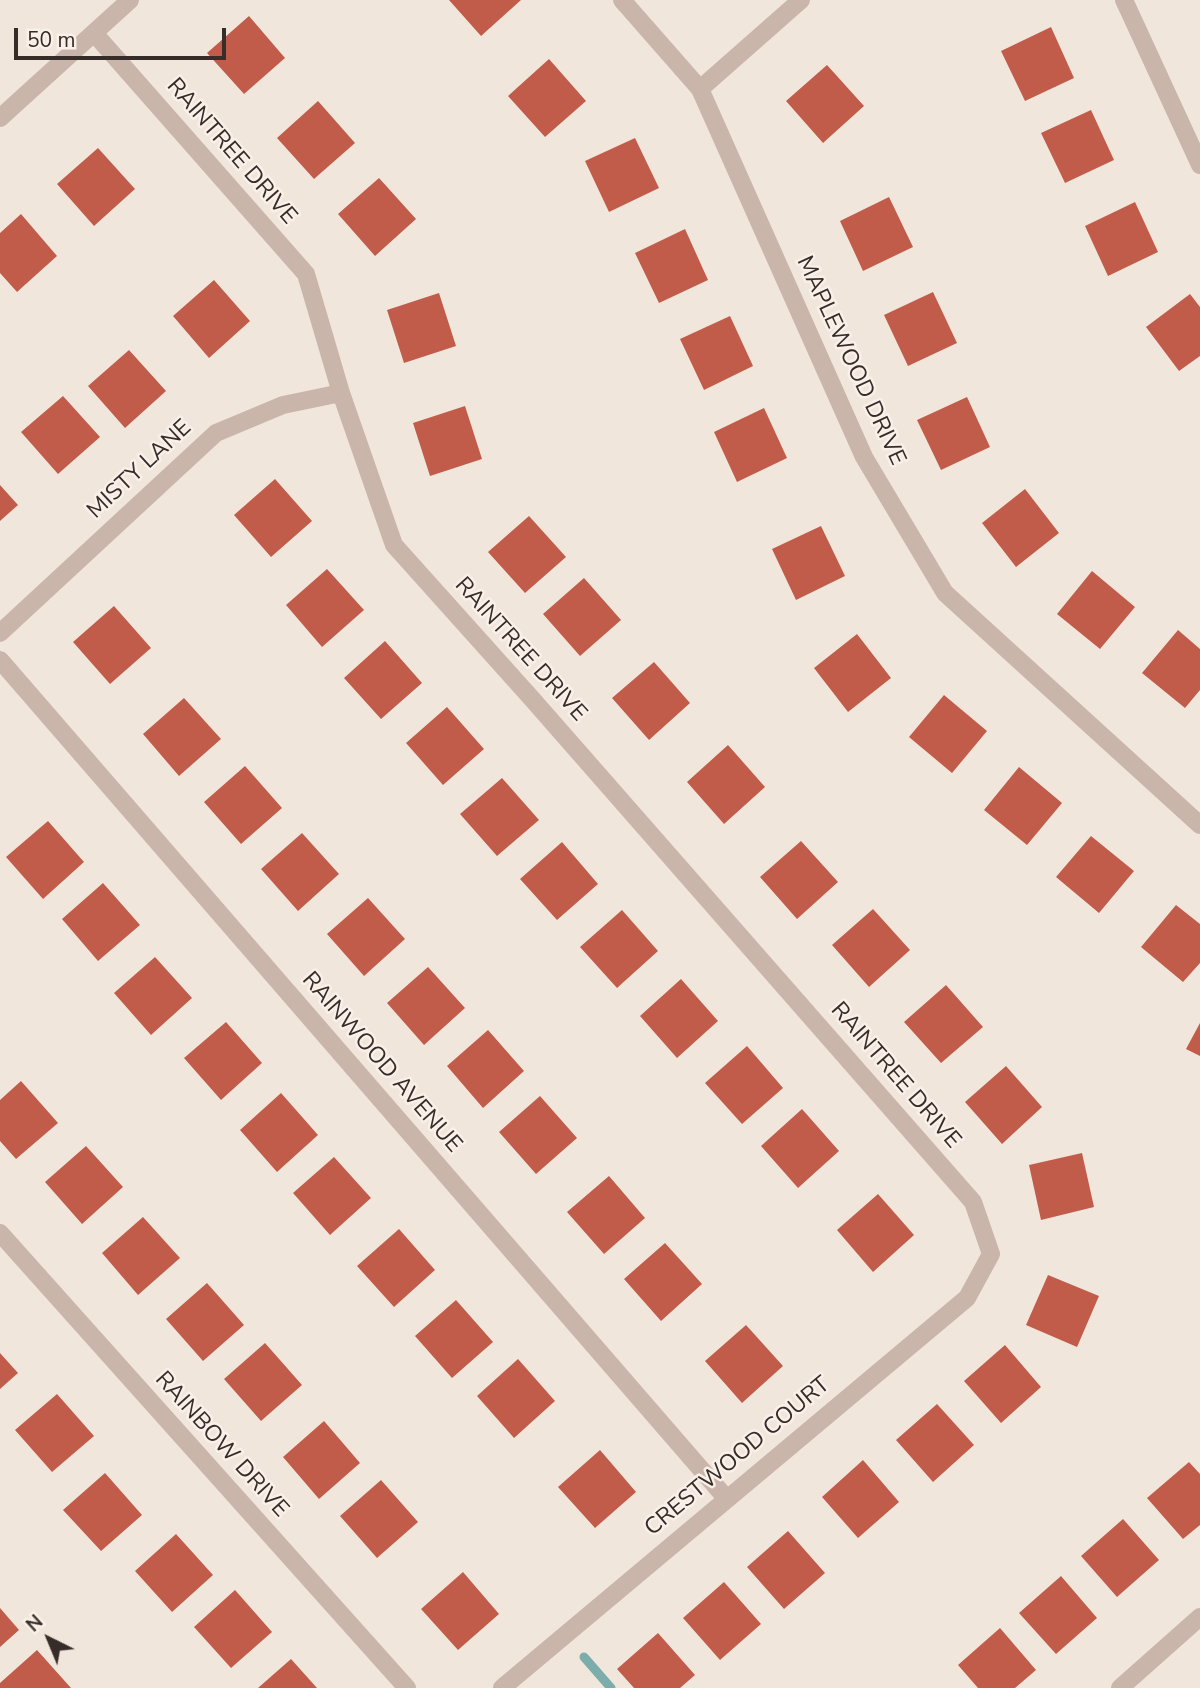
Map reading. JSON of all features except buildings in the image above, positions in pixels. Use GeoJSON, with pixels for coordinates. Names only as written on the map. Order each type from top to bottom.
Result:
{"type":"FeatureCollection","features":[{"type":"Feature","properties":{"kind":"street"},"geometry":{"type":"LineString","coordinates":[[0,118],[130,0]]}},
{"type":"Feature","properties":{"kind":"street","name":"MAPLEWOOD DRIVE"},"geometry":{"type":"LineString","coordinates":[[622,0],[700,89],[864,457],[946,593],[1200,825]]}},
{"type":"Feature","properties":{"kind":"street"},"geometry":{"type":"LineString","coordinates":[[700,89],[801,0]]}},
{"type":"Feature","properties":{"kind":"street"},"geometry":{"type":"LineString","coordinates":[[1124,0],[1200,165]]}},
{"type":"Feature","properties":{"kind":"street","name":"RAINTREE DRIVE"},"geometry":{"type":"LineString","coordinates":[[94,33],[306,274],[341,393],[394,545],[973,1202],[991,1254]]}},
{"type":"Feature","properties":{"kind":"street","name":"MISTY LANE"},"geometry":{"type":"LineString","coordinates":[[0,633],[216,433],[283,405],[341,393]]}},
{"type":"Feature","properties":{"kind":"street","name":"RAINWOOD AVENUE"},"geometry":{"type":"LineString","coordinates":[[0,660],[726,1498]]}},
{"type":"Feature","properties":{"kind":"street","name":"RAINBOW DRIVE"},"geometry":{"type":"LineString","coordinates":[[2,1239],[407,1688]]}},
{"type":"Feature","properties":{"kind":"street","name":"CRESTWOOD COURT"},"geometry":{"type":"LineString","coordinates":[[502,1688],[967,1298],[991,1254]]}},
{"type":"Feature","properties":{"kind":"street"},"geometry":{"type":"LineString","coordinates":[[1120,1688],[1200,1616]]}},
{"type":"Feature","properties":{"kind":"waterway"},"geometry":{"type":"LineString","coordinates":[[584,1657],[611,1688]]}}]}
